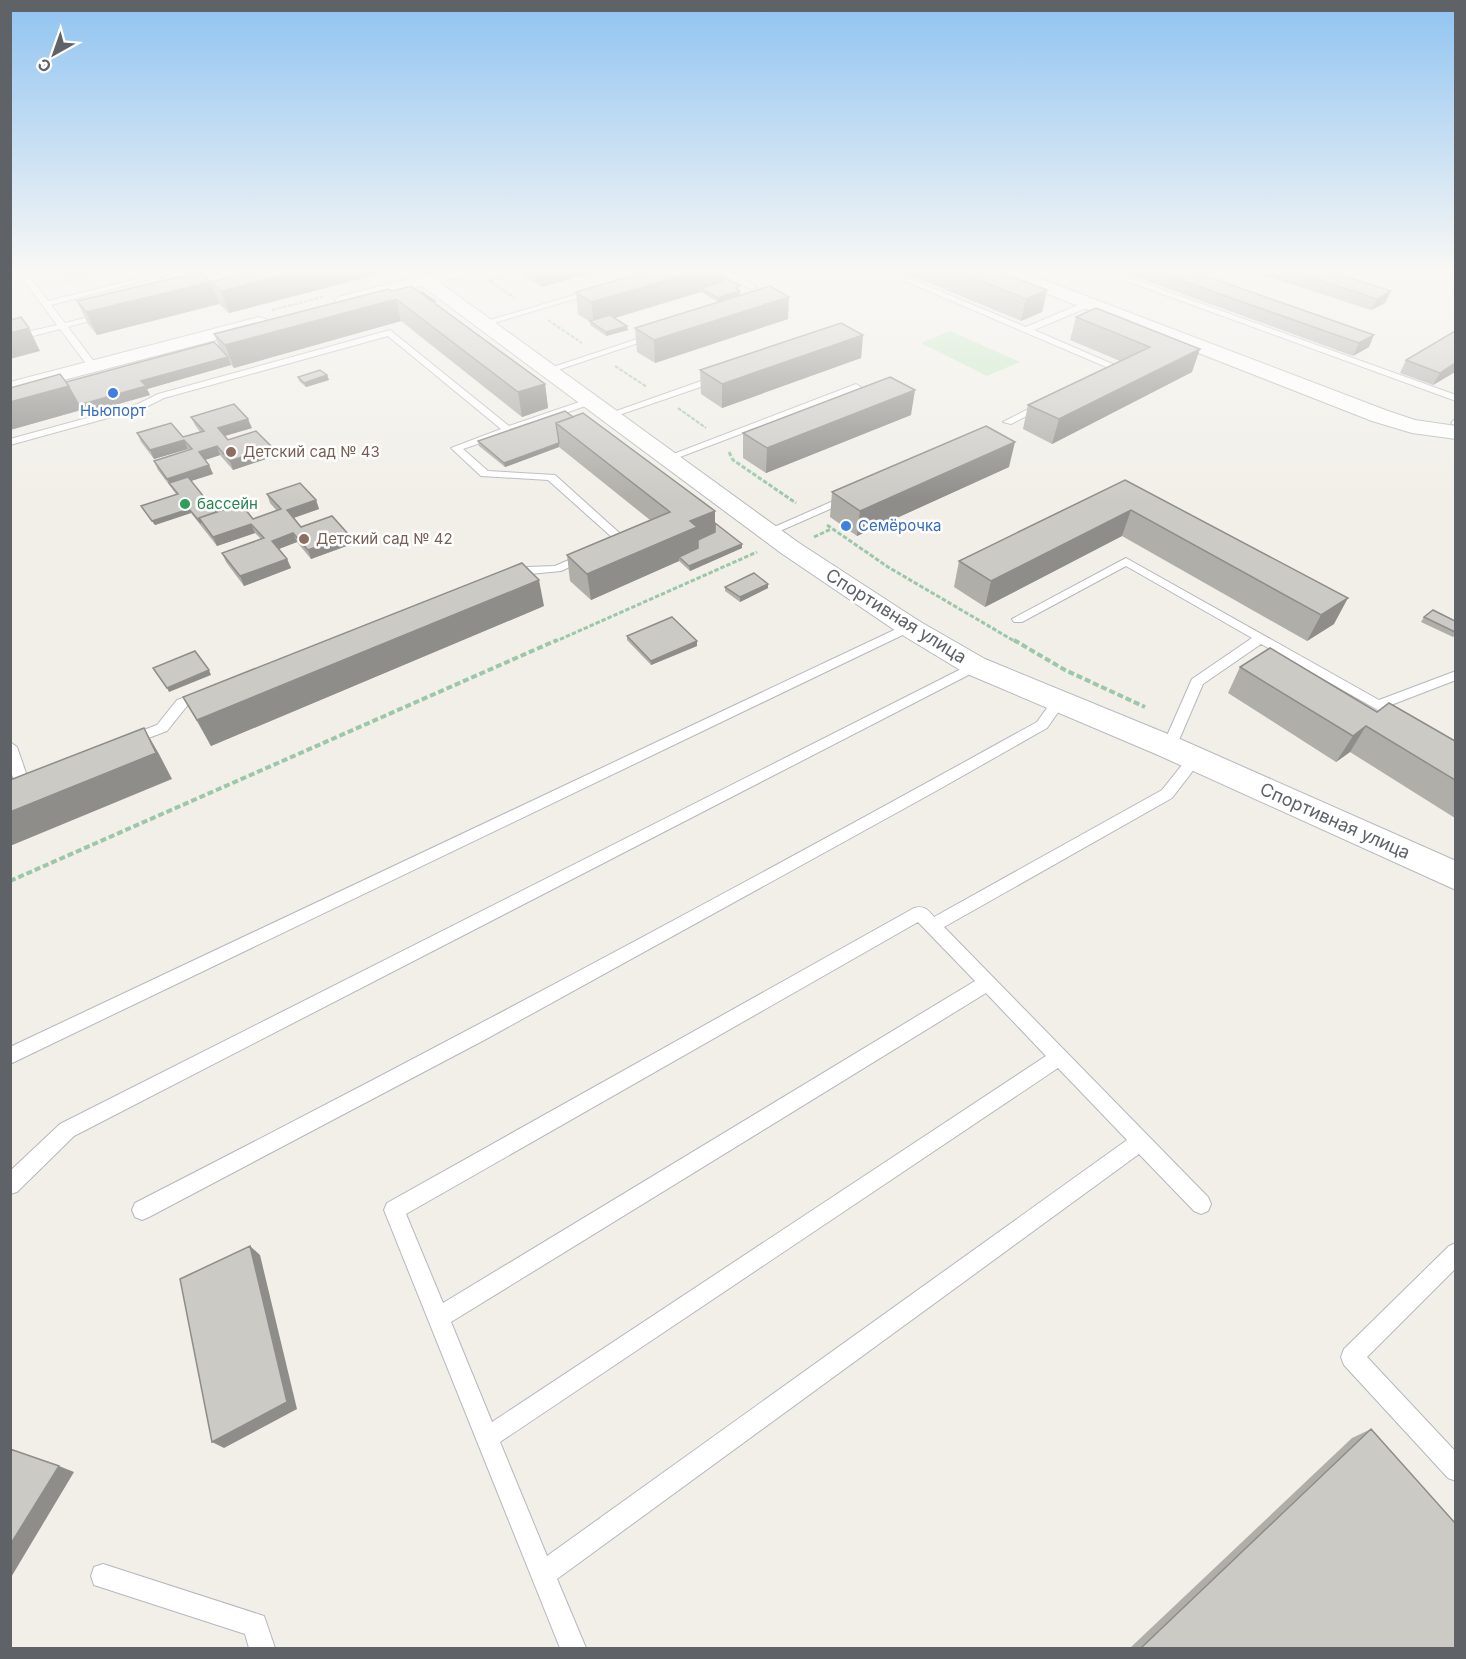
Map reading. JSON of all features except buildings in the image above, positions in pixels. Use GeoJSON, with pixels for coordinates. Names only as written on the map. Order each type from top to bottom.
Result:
{"type":"FeatureCollection","features":[{"type":"Feature","properties":{"kind":"street"},"geometry":{"type":"LineString","coordinates":[[10,388],[93,367],[136,362],[187,346]]}},
{"type":"Feature","properties":{"kind":"street","name":"Спортивная улица"},"geometry":{"type":"LineString","coordinates":[[516,346],[790,548],[909,627],[975,666],[1169,747],[1420,859],[1455,877]]}},
{"type":"Feature","properties":{"kind":"street"},"geometry":{"type":"LineString","coordinates":[[1199,346],[1380,416],[1412,426],[1455,433]]}},
{"type":"Feature","properties":{"kind":"lane"},"geometry":{"type":"LineString","coordinates":[[78,346],[93,367]]}},
{"type":"Feature","properties":{"kind":"lane"},"geometry":{"type":"LineString","coordinates":[[10,442],[141,406],[161,396],[341,346]]}},
{"type":"Feature","properties":{"kind":"lane"},"geometry":{"type":"LineString","coordinates":[[406,346],[508,430]]}},
{"type":"Feature","properties":{"kind":"lane"},"geometry":{"type":"LineString","coordinates":[[549,370],[623,346]]}},
{"type":"Feature","properties":{"kind":"lane"},"geometry":{"type":"LineString","coordinates":[[1065,346],[1119,369],[1098,379]]}},
{"type":"Feature","properties":{"kind":"lane"},"geometry":{"type":"LineString","coordinates":[[1312,346],[1455,398]]}},
{"type":"Feature","properties":{"kind":"lane"},"geometry":{"type":"LineString","coordinates":[[506,579],[528,571],[556,569],[621,540],[551,477],[485,474],[456,448],[508,430],[600,408],[663,397],[728,375]]}},
{"type":"Feature","properties":{"kind":"lane"},"geometry":{"type":"LineString","coordinates":[[153,387],[161,396]]}},
{"type":"Feature","properties":{"kind":"lane"},"geometry":{"type":"LineString","coordinates":[[668,458],[856,387]]}},
{"type":"Feature","properties":{"kind":"lane"},"geometry":{"type":"LineString","coordinates":[[1008,422],[1048,403]]}},
{"type":"Feature","properties":{"kind":"lane"},"geometry":{"type":"LineString","coordinates":[[769,532],[863,491]]}},
{"type":"Feature","properties":{"kind":"lane"},"geometry":{"type":"LineString","coordinates":[[1018,619],[1126,561],[1397,716]]}},
{"type":"Feature","properties":{"kind":"lane"},"geometry":{"type":"LineString","coordinates":[[10,1056],[909,627]]}},
{"type":"Feature","properties":{"kind":"lane"},"geometry":{"type":"LineString","coordinates":[[1169,747],[1197,682],[1261,638]]}},
{"type":"Feature","properties":{"kind":"lane"},"geometry":{"type":"LineString","coordinates":[[10,1185],[68,1130],[975,666]]}},
{"type":"Feature","properties":{"kind":"lane"},"geometry":{"type":"LineString","coordinates":[[1378,705],[1455,675]]}},
{"type":"Feature","properties":{"kind":"lane"},"geometry":{"type":"LineString","coordinates":[[119,745],[162,728],[182,703],[215,690]]}},
{"type":"Feature","properties":{"kind":"lane"},"geometry":{"type":"LineString","coordinates":[[142,1210],[384,1086],[838,840],[1042,725],[1059,701]]}},
{"type":"Feature","properties":{"kind":"lane"},"geometry":{"type":"LineString","coordinates":[[10,747],[22,783],[44,774]]}},
{"type":"Feature","properties":{"kind":"lane"},"geometry":{"type":"LineString","coordinates":[[932,926],[1167,794],[1195,759]]}},
{"type":"Feature","properties":{"kind":"lane"},"geometry":{"type":"LineString","coordinates":[[573,1648],[394,1210],[920,913],[1202,1204]]}},
{"type":"Feature","properties":{"kind":"lane"},"geometry":{"type":"LineString","coordinates":[[438,1318],[987,983]]}},
{"type":"Feature","properties":{"kind":"lane"},"geometry":{"type":"LineString","coordinates":[[487,1438],[1059,1057]]}},
{"type":"Feature","properties":{"kind":"lane"},"geometry":{"type":"LineString","coordinates":[[543,1574],[1141,1141]]}},
{"type":"Feature","properties":{"kind":"lane"},"geometry":{"type":"LineString","coordinates":[[1455,1253],[1352,1357],[1455,1470]]}},
{"type":"Feature","properties":{"kind":"lane"},"geometry":{"type":"LineString","coordinates":[[103,1576],[255,1625],[262,1648]]}},
{"type":"Feature","properties":{"kind":"path"},"geometry":{"type":"LineString","coordinates":[[587,346],[721,438],[733,460],[888,567],[1065,670],[1179,723]]}},
{"type":"Feature","properties":{"kind":"path"},"geometry":{"type":"LineString","coordinates":[[10,881],[758,552],[767,559],[831,529]]}},
{"type":"Feature","properties":{"kind":"green space"},"geometry":{"type":"Polygon","coordinates":[[[928,346],[985,346],[1020,362],[987,376],[928,346]]]}},
{"type":"Feature","properties":{"kind":"place","name":"Ньюпорт"},"geometry":{"type":"Point","coordinates":[113,393]}},
{"type":"Feature","properties":{"kind":"place","name":"Детский сад № 43"},"geometry":{"type":"Point","coordinates":[231,452]}},
{"type":"Feature","properties":{"kind":"place","name":"бассейн"},"geometry":{"type":"Point","coordinates":[185,504]}},
{"type":"Feature","properties":{"kind":"place","name":"Семёрочка"},"geometry":{"type":"Point","coordinates":[846,526]}},
{"type":"Feature","properties":{"kind":"place","name":"Детский сад № 42"},"geometry":{"type":"Point","coordinates":[304,539]}}]}
